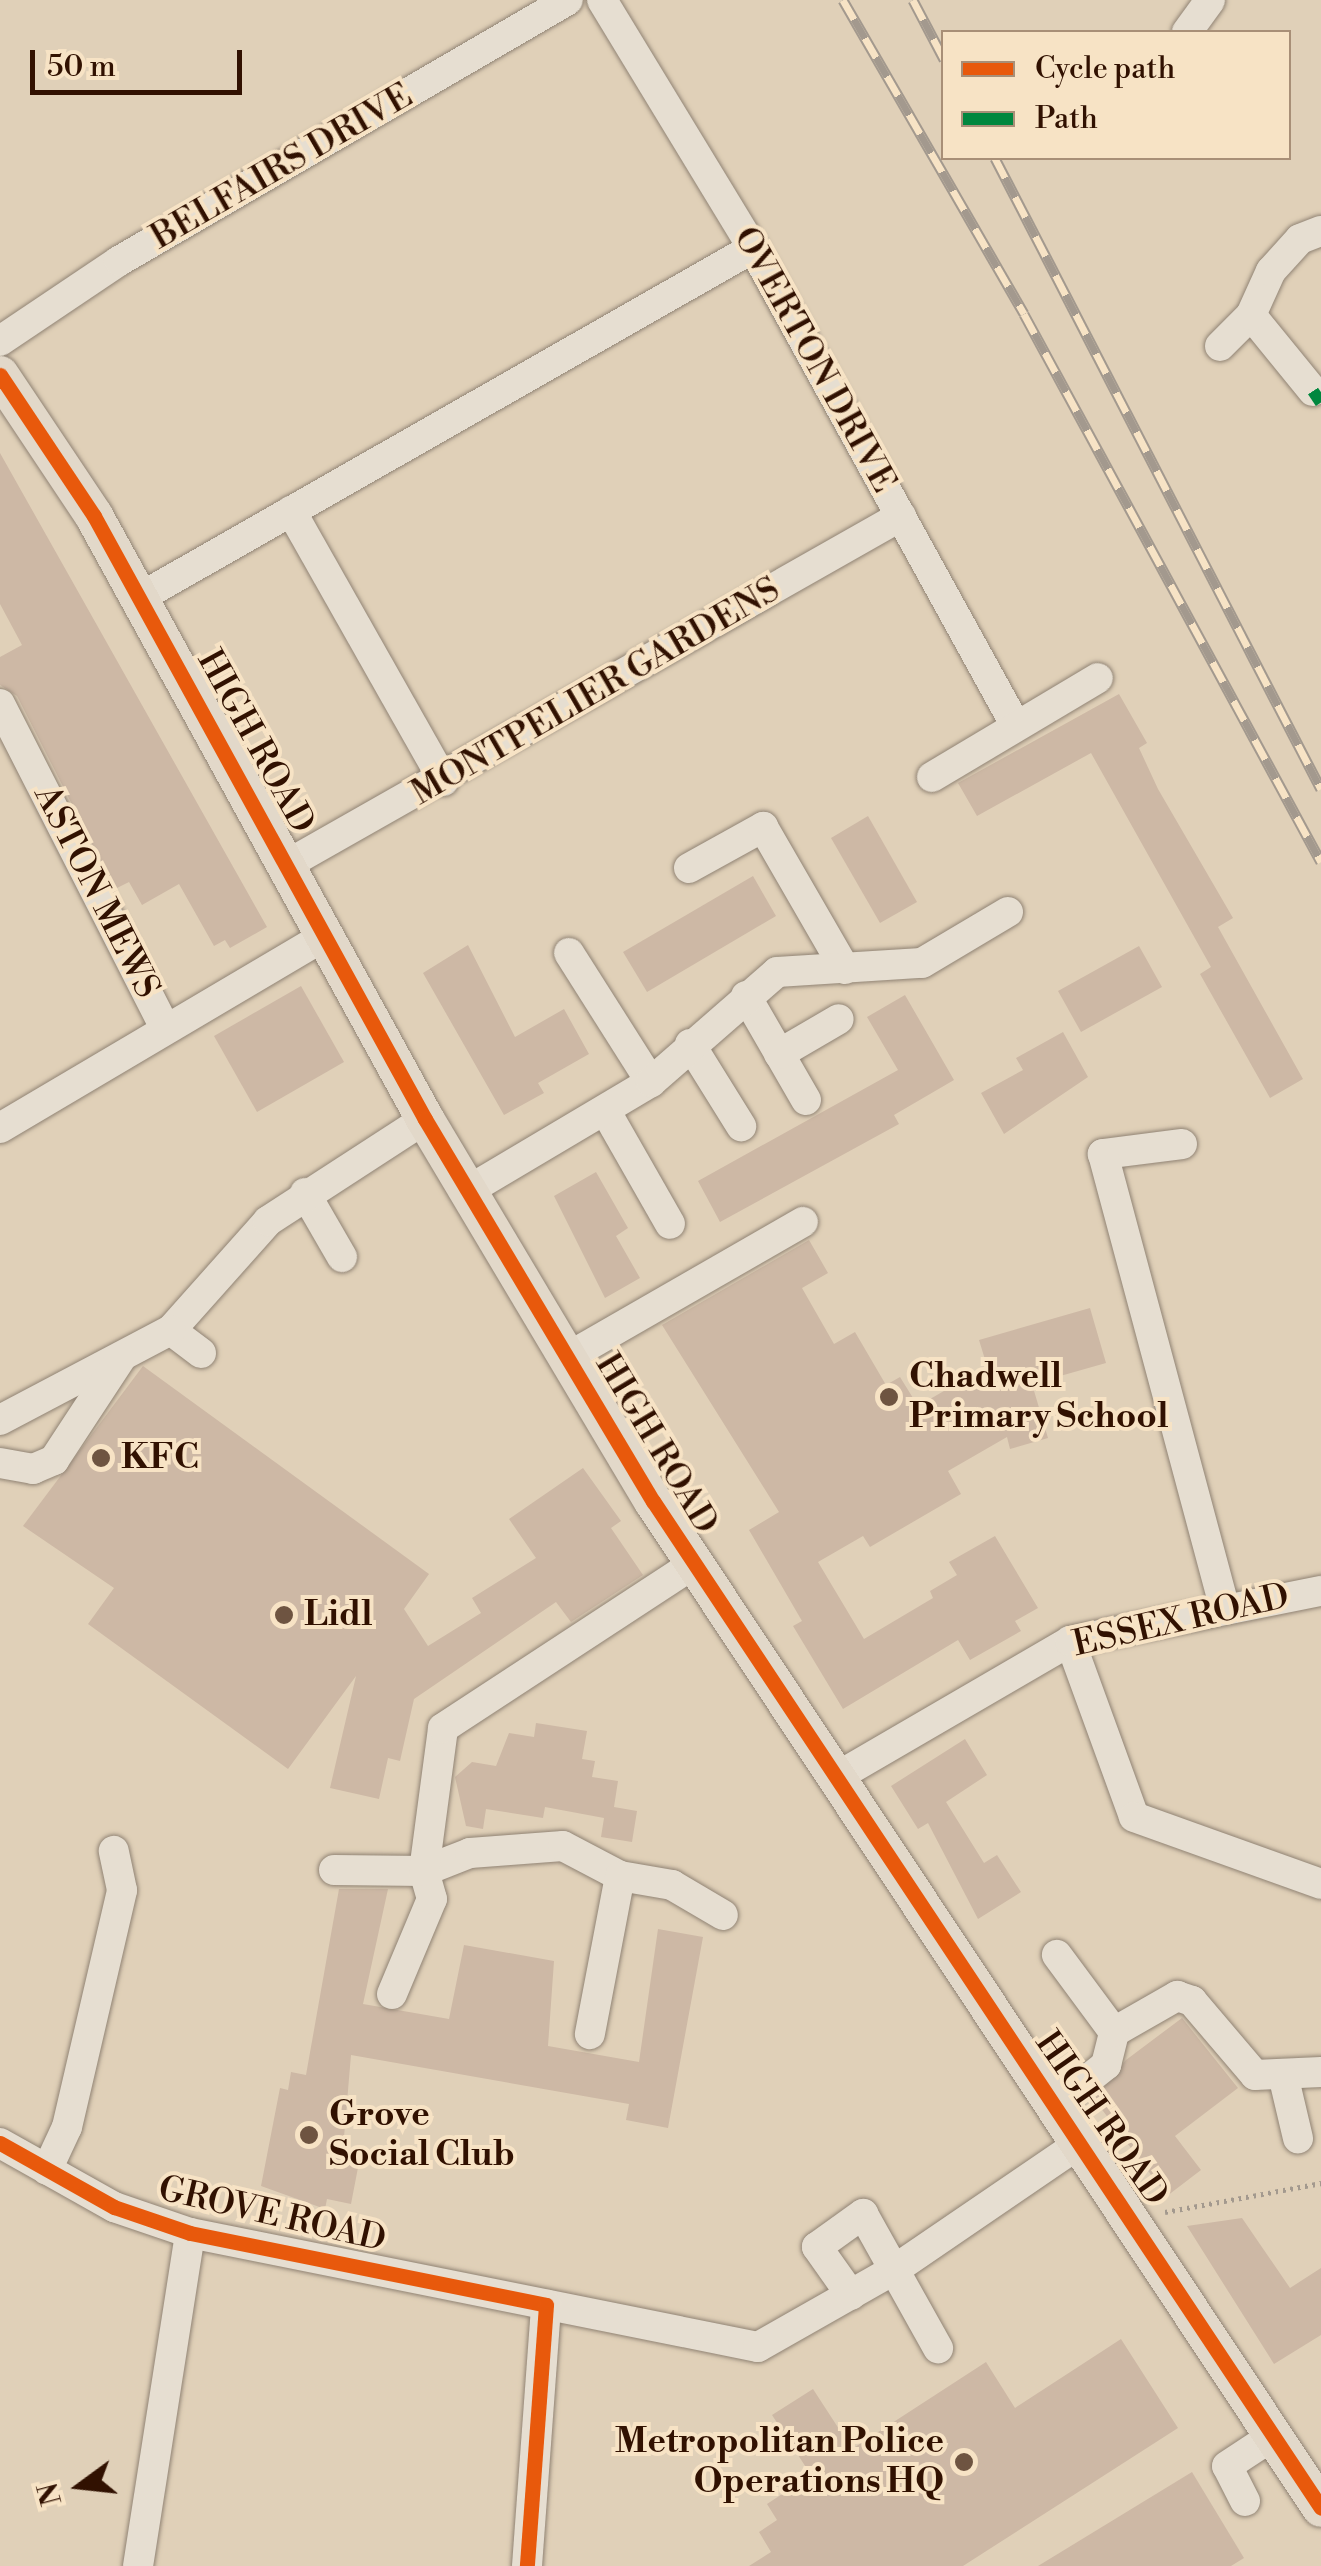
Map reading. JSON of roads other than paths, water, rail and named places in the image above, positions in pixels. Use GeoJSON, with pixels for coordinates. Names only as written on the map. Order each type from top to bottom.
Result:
{"type":"FeatureCollection","features":[{"type":"Feature","properties":{"kind":"main road","name":"HIGH ROAD"},"geometry":{"type":"LineString","coordinates":[[0,374],[140,598],[425,1119],[694,1564],[1321,2508]]}},
{"type":"Feature","properties":{"kind":"street","name":"BELFAIRS DRIVE"},"geometry":{"type":"LineString","coordinates":[[0,342],[119,262],[568,0]]}},
{"type":"Feature","properties":{"kind":"street","name":"OVERTON DRIVE"},"geometry":{"type":"LineString","coordinates":[[602,0],[753,248],[1016,726]]}},
{"type":"Feature","properties":{"kind":"street"},"geometry":{"type":"LineString","coordinates":[[1188,30],[1210,0]]}},
{"type":"Feature","properties":{"kind":"street"},"geometry":{"type":"LineString","coordinates":[[1220,346],[1250,314],[1271,271],[1300,240],[1321,231]]}},
{"type":"Feature","properties":{"kind":"street"},"geometry":{"type":"LineString","coordinates":[[140,598],[753,248]]}},
{"type":"Feature","properties":{"kind":"street"},"geometry":{"type":"LineString","coordinates":[[1250,314],[1312,391]]}},
{"type":"Feature","properties":{"kind":"street"},"geometry":{"type":"LineString","coordinates":[[291,512],[444,782]]}},
{"type":"Feature","properties":{"kind":"street","name":"MONTPELIER GARDENS"},"geometry":{"type":"LineString","coordinates":[[288,864],[444,782],[901,516]]}},
{"type":"Feature","properties":{"kind":"street"},"geometry":{"type":"LineString","coordinates":[[932,777],[1098,678]]}},
{"type":"Feature","properties":{"kind":"street","name":"ASTON MEWS"},"geometry":{"type":"LineString","coordinates":[[0,704],[165,1028]]}},
{"type":"Feature","properties":{"kind":"street"},"geometry":{"type":"LineString","coordinates":[[689,868],[763,827],[845,969]]}},
{"type":"Feature","properties":{"kind":"street"},"geometry":{"type":"LineString","coordinates":[[469,1190],[651,1082],[690,1044],[778,972],[922,963],[1008,912]]}},
{"type":"Feature","properties":{"kind":"street"},"geometry":{"type":"LineString","coordinates":[[0,1090],[7,1123],[326,935]]}},
{"type":"Feature","properties":{"kind":"street"},"geometry":{"type":"LineString","coordinates":[[569,952],[651,1082]]}},
{"type":"Feature","properties":{"kind":"street"},"geometry":{"type":"LineString","coordinates":[[746,996],[806,1100]]}},
{"type":"Feature","properties":{"kind":"street"},"geometry":{"type":"LineString","coordinates":[[779,1054],[839,1019]]}},
{"type":"Feature","properties":{"kind":"street"},"geometry":{"type":"LineString","coordinates":[[690,1044],[740,1126]]}},
{"type":"Feature","properties":{"kind":"street"},"geometry":{"type":"LineString","coordinates":[[604,1110],[670,1224]]}},
{"type":"Feature","properties":{"kind":"street"},"geometry":{"type":"LineString","coordinates":[[0,1420],[171,1330],[268,1221],[305,1193],[425,1119]]}},
{"type":"Feature","properties":{"kind":"street"},"geometry":{"type":"LineString","coordinates":[[1182,1144],[1103,1154],[1225,1609]]}},
{"type":"Feature","properties":{"kind":"street"},"geometry":{"type":"LineString","coordinates":[[305,1193],[342,1258]]}},
{"type":"Feature","properties":{"kind":"street"},"geometry":{"type":"LineString","coordinates":[[568,1357],[802,1222]]}},
{"type":"Feature","properties":{"kind":"street"},"geometry":{"type":"LineString","coordinates":[[171,1330],[201,1353]]}},
{"type":"Feature","properties":{"kind":"street"},"geometry":{"type":"LineString","coordinates":[[0,1464],[33,1469],[54,1460],[122,1355]]}},
{"type":"Feature","properties":{"kind":"street"},"geometry":{"type":"LineString","coordinates":[[392,1994],[432,1899],[424,1871],[444,1728],[694,1564]]}},
{"type":"Feature","properties":{"kind":"street","name":"ESSEX ROAD"},"geometry":{"type":"LineString","coordinates":[[835,1778],[1070,1641],[1321,1591]]}},
{"type":"Feature","properties":{"kind":"street"},"geometry":{"type":"LineString","coordinates":[[1070,1641],[1134,1818],[1321,1884]]}},
{"type":"Feature","properties":{"kind":"street"},"geometry":{"type":"LineString","coordinates":[[334,1870],[424,1871],[470,1853],[563,1846],[620,1876],[672,1885],[723,1915]]}},
{"type":"Feature","properties":{"kind":"street"},"geometry":{"type":"LineString","coordinates":[[47,2170],[67,2127],[122,1890],[114,1851]]}},
{"type":"Feature","properties":{"kind":"street"},"geometry":{"type":"LineString","coordinates":[[590,2034],[620,1876]]}},
{"type":"Feature","properties":{"kind":"street"},"geometry":{"type":"LineString","coordinates":[[1057,1955],[1114,2032]]}},
{"type":"Feature","properties":{"kind":"street"},"geometry":{"type":"LineString","coordinates":[[1114,2032],[1185,1997],[1255,2075],[1284,2079],[1321,2072]]}},
{"type":"Feature","properties":{"kind":"street"},"geometry":{"type":"LineString","coordinates":[[1053,2107],[1106,2065],[1114,2032]]}},
{"type":"Feature","properties":{"kind":"street"},"geometry":{"type":"LineString","coordinates":[[1284,2079],[1298,2138]]}},
{"type":"Feature","properties":{"kind":"street","name":"GROVE ROAD"},"geometry":{"type":"LineString","coordinates":[[0,2142],[114,2206],[190,2232],[758,2347],[897,2268],[1080,2143]]}},
{"type":"Feature","properties":{"kind":"street"},"geometry":{"type":"LineString","coordinates":[[852,2295],[818,2247],[863,2214],[897,2268],[938,2348]]}},
{"type":"Feature","properties":{"kind":"street"},"geometry":{"type":"LineString","coordinates":[[138,2566],[190,2232]]}},
{"type":"Feature","properties":{"kind":"street"},"geometry":{"type":"LineString","coordinates":[[527,2566],[546,2305]]}},
{"type":"Feature","properties":{"kind":"street"},"geometry":{"type":"LineString","coordinates":[[1245,2501],[1227,2466],[1274,2435]]}},
{"type":"Feature","properties":{"kind":"railway"},"geometry":{"type":"LineString","coordinates":[[843,0],[1024,314],[1321,862]]}},
{"type":"Feature","properties":{"kind":"railway"},"geometry":{"type":"LineString","coordinates":[[913,0],[941,53]]}},
{"type":"Feature","properties":{"kind":"railway"},"geometry":{"type":"LineString","coordinates":[[996,160],[1321,789]]}},
{"type":"Feature","properties":{"kind":"place","name":"Chadwell Primary School"},"geometry":{"type":"Point","coordinates":[889,1397]}},
{"type":"Feature","properties":{"kind":"place","name":"KFC"},"geometry":{"type":"Point","coordinates":[101,1458]}},
{"type":"Feature","properties":{"kind":"place","name":"Lidl"},"geometry":{"type":"Point","coordinates":[284,1615]}},
{"type":"Feature","properties":{"kind":"place","name":"Grove Social Club"},"geometry":{"type":"Point","coordinates":[309,2135]}},
{"type":"Feature","properties":{"kind":"place","name":"Metropolitan Police Operations HQ"},"geometry":{"type":"Point","coordinates":[964,2462]}}]}
